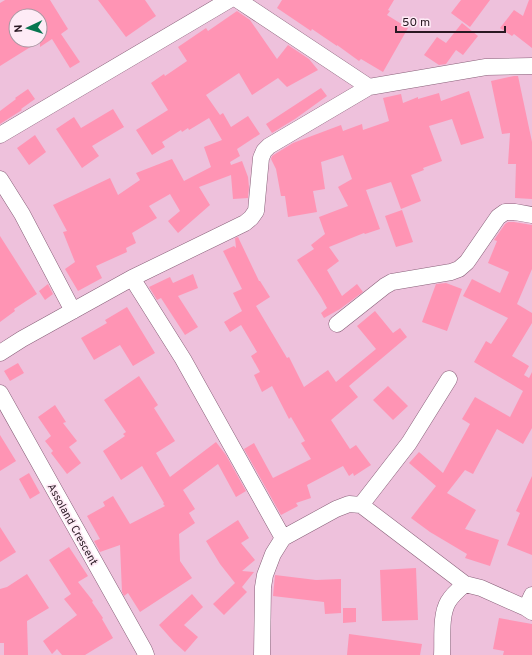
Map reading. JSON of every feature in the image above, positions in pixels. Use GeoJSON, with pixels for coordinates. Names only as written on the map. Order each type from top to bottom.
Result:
{"type":"FeatureCollection","features":[{"type":"Feature","properties":{"kind":"street"},"geometry":{"type":"LineString","coordinates":[[0,135],[229,0]]}},
{"type":"Feature","properties":{"kind":"street"},"geometry":{"type":"LineString","coordinates":[[238,0],[369,87]]}},
{"type":"Feature","properties":{"kind":"street"},"geometry":{"type":"LineString","coordinates":[[0,353],[73,310],[132,278],[246,223],[256,211],[261,158],[264,151],[269,146],[369,87],[486,67],[532,66]]}},
{"type":"Feature","properties":{"kind":"street"},"geometry":{"type":"LineString","coordinates":[[0,179],[22,214],[73,310]]}},
{"type":"Feature","properties":{"kind":"street"},"geometry":{"type":"LineString","coordinates":[[337,324],[392,282],[451,272],[459,269],[467,262],[498,217],[504,212],[532,215]]}},
{"type":"Feature","properties":{"kind":"street"},"geometry":{"type":"LineString","coordinates":[[132,278],[183,359],[283,538]]}},
{"type":"Feature","properties":{"kind":"street"},"geometry":{"type":"LineString","coordinates":[[361,505],[409,443],[449,379]]}},
{"type":"Feature","properties":{"kind":"street","name":"Assoland Crescent"},"geometry":{"type":"LineString","coordinates":[[0,393],[146,655]]}},
{"type":"Feature","properties":{"kind":"street"},"geometry":{"type":"LineString","coordinates":[[262,655],[262,587],[272,554],[283,538],[336,509],[349,504],[361,505],[465,584],[530,605]]}},
{"type":"Feature","properties":{"kind":"street"},"geometry":{"type":"LineString","coordinates":[[442,655],[443,616],[447,603],[465,584]]}},
{"type":"Feature","properties":{"kind":"building"},"geometry":{"type":"Polygon","coordinates":[[[5,0],[50,0],[68,29],[61,34],[80,62],[70,68],[52,39],[48,42],[48,8],[8,8],[8,48],[29,48],[0,66],[0,3],[5,0]]]}},
{"type":"Feature","properties":{"kind":"building"},"geometry":{"type":"Polygon","coordinates":[[[98,0],[145,0],[156,16],[126,37],[98,0]]]}},
{"type":"Feature","properties":{"kind":"building"},"geometry":{"type":"Polygon","coordinates":[[[282,0],[394,0],[388,10],[390,11],[387,15],[408,28],[383,72],[361,59],[359,61],[337,45],[312,29],[311,31],[277,8],[282,0]]]}},
{"type":"Feature","properties":{"kind":"building"},"geometry":{"type":"Polygon","coordinates":[[[461,0],[490,0],[470,27],[451,13],[461,0]]]}},
{"type":"Feature","properties":{"kind":"building"},"geometry":{"type":"Polygon","coordinates":[[[529,0],[532,0],[532,48],[514,34],[512,36],[500,28],[514,10],[523,16],[529,0]]]}},
{"type":"Feature","properties":{"kind":"building"},"geometry":{"type":"Polygon","coordinates":[[[237,11],[250,20],[277,59],[288,45],[309,59],[318,70],[287,87],[278,78],[252,95],[239,73],[206,95],[220,115],[223,113],[231,127],[248,116],[260,134],[237,149],[240,156],[230,162],[231,165],[242,161],[248,177],[248,198],[233,199],[231,175],[199,187],[210,205],[178,233],[168,221],[180,211],[170,194],[149,206],[157,218],[132,233],[136,243],[126,248],[127,252],[96,266],[102,278],[78,291],[65,269],[75,262],[63,232],[67,231],[53,205],[110,178],[118,195],[140,180],[136,173],[172,159],[184,181],[211,167],[204,147],[222,140],[209,118],[189,130],[188,128],[182,132],[181,130],[162,142],[165,147],[152,155],[136,130],[168,110],[151,83],[164,74],[165,76],[187,61],[178,47],[206,28],[208,31],[237,11]]]}},
{"type":"Feature","properties":{"kind":"building"},"geometry":{"type":"Polygon","coordinates":[[[462,23],[478,36],[463,55],[456,50],[446,64],[439,65],[424,55],[437,37],[446,43],[462,23]]]}},
{"type":"Feature","properties":{"kind":"building"},"geometry":{"type":"Polygon","coordinates":[[[518,76],[532,142],[532,199],[515,198],[516,164],[508,164],[510,133],[502,134],[491,81],[518,76]]]}},
{"type":"Feature","properties":{"kind":"building"},"geometry":{"type":"Polygon","coordinates":[[[321,88],[327,96],[295,119],[272,133],[266,124],[321,88]]]}},
{"type":"Feature","properties":{"kind":"building"},"geometry":{"type":"Polygon","coordinates":[[[28,89],[35,99],[21,109],[22,110],[0,124],[0,111],[28,89]]]}},
{"type":"Feature","properties":{"kind":"building"},"geometry":{"type":"Polygon","coordinates":[[[469,91],[484,138],[461,145],[452,119],[429,126],[442,161],[423,168],[424,170],[411,175],[421,201],[401,209],[391,182],[366,190],[380,229],[365,234],[364,233],[329,247],[339,261],[327,270],[342,296],[357,284],[363,292],[340,309],[324,318],[321,313],[327,308],[297,260],[314,249],[311,245],[325,234],[319,217],[348,206],[338,187],[352,179],[343,155],[321,162],[325,189],[313,191],[317,212],[288,217],[285,196],[281,196],[276,169],[271,159],[272,156],[293,143],[341,125],[343,131],[362,124],[363,130],[389,121],[383,98],[401,94],[403,103],[418,97],[418,99],[439,93],[441,101],[469,91]]]}},
{"type":"Feature","properties":{"kind":"building"},"geometry":{"type":"Polygon","coordinates":[[[113,109],[124,127],[92,146],[99,156],[82,168],[56,129],[74,117],[81,128],[113,109]]]}},
{"type":"Feature","properties":{"kind":"building"},"geometry":{"type":"Polygon","coordinates":[[[35,135],[46,152],[29,165],[17,148],[35,135]]]}},
{"type":"Feature","properties":{"kind":"building"},"geometry":{"type":"Polygon","coordinates":[[[402,210],[413,242],[396,247],[385,216],[402,210]]]}},
{"type":"Feature","properties":{"kind":"building"},"geometry":{"type":"Polygon","coordinates":[[[508,222],[532,225],[532,269],[517,304],[532,313],[532,323],[512,356],[529,366],[524,375],[529,378],[532,372],[532,428],[523,444],[497,429],[473,474],[465,470],[447,493],[476,510],[465,529],[499,540],[490,566],[465,558],[467,554],[430,532],[411,518],[436,486],[409,463],[419,452],[443,473],[470,424],[462,419],[475,397],[510,417],[523,391],[474,362],[486,341],[491,344],[508,318],[463,296],[472,279],[500,293],[509,272],[488,263],[497,241],[494,240],[508,222]]]}},
{"type":"Feature","properties":{"kind":"building"},"geometry":{"type":"Polygon","coordinates":[[[0,236],[37,294],[14,309],[15,311],[0,322],[0,236]]]}},
{"type":"Feature","properties":{"kind":"building"},"geometry":{"type":"Polygon","coordinates":[[[238,237],[259,281],[270,297],[256,306],[287,358],[289,357],[304,387],[328,370],[336,382],[376,349],[357,326],[375,311],[393,333],[400,328],[407,337],[349,386],[358,397],[331,420],[350,449],[356,445],[371,465],[354,476],[353,473],[349,476],[343,466],[307,485],[311,498],[296,503],[298,506],[281,515],[244,449],[254,443],[273,478],[311,459],[301,443],[305,441],[291,417],[289,419],[272,386],[262,392],[254,375],[260,372],[251,356],[257,352],[241,325],[230,332],[224,322],[242,311],[233,293],[242,289],[223,251],[234,246],[236,248],[235,238],[238,237]]]}},
{"type":"Feature","properties":{"kind":"building"},"geometry":{"type":"Polygon","coordinates":[[[193,274],[198,288],[178,296],[198,327],[185,335],[161,298],[157,300],[149,287],[170,277],[173,283],[193,274]]]}},
{"type":"Feature","properties":{"kind":"building"},"geometry":{"type":"Polygon","coordinates":[[[446,283],[462,289],[447,331],[422,322],[436,284],[446,283]]]}},
{"type":"Feature","properties":{"kind":"building"},"geometry":{"type":"Polygon","coordinates":[[[48,284],[53,294],[45,300],[39,291],[48,284]]]}},
{"type":"Feature","properties":{"kind":"building"},"geometry":{"type":"Polygon","coordinates":[[[127,307],[155,353],[133,366],[120,345],[94,360],[81,338],[107,323],[105,320],[127,307]]]}},
{"type":"Feature","properties":{"kind":"building"},"geometry":{"type":"Polygon","coordinates":[[[18,363],[24,373],[10,381],[4,371],[18,363]]]}},
{"type":"Feature","properties":{"kind":"building"},"geometry":{"type":"Polygon","coordinates":[[[139,376],[158,405],[154,408],[175,441],[156,453],[170,477],[216,442],[226,455],[246,491],[236,497],[218,464],[183,490],[195,509],[189,513],[195,523],[179,534],[180,561],[192,578],[140,612],[128,593],[124,596],[122,592],[120,545],[100,552],[94,541],[100,539],[87,516],[105,506],[103,502],[113,496],[130,524],[165,506],[142,466],[121,480],[103,451],[125,436],[123,434],[126,432],[104,400],[139,376]]]}},
{"type":"Feature","properties":{"kind":"building"},"geometry":{"type":"Polygon","coordinates":[[[388,386],[408,406],[393,420],[373,400],[388,386]]]}},
{"type":"Feature","properties":{"kind":"building"},"geometry":{"type":"Polygon","coordinates":[[[55,405],[66,422],[63,423],[77,441],[69,447],[81,463],[67,474],[51,453],[53,451],[45,441],[51,436],[38,417],[55,405]]]}},
{"type":"Feature","properties":{"kind":"building"},"geometry":{"type":"Polygon","coordinates":[[[0,435],[16,461],[0,471],[0,435]]]}},
{"type":"Feature","properties":{"kind":"building"},"geometry":{"type":"Polygon","coordinates":[[[29,473],[40,493],[30,499],[19,479],[29,473]]]}},
{"type":"Feature","properties":{"kind":"building"},"geometry":{"type":"Polygon","coordinates":[[[532,476],[532,555],[507,545],[520,513],[516,511],[532,476]]]}},
{"type":"Feature","properties":{"kind":"building"},"geometry":{"type":"Polygon","coordinates":[[[238,520],[249,538],[241,543],[255,560],[242,571],[254,572],[242,587],[247,592],[224,615],[213,604],[235,583],[220,564],[206,541],[238,520]]]}},
{"type":"Feature","properties":{"kind":"building"},"geometry":{"type":"Polygon","coordinates":[[[0,527],[16,552],[0,562],[0,527]]]}},
{"type":"Feature","properties":{"kind":"building"},"geometry":{"type":"Polygon","coordinates":[[[69,547],[88,576],[78,582],[93,601],[92,602],[103,618],[102,619],[113,638],[85,655],[62,655],[57,649],[52,654],[43,641],[77,615],[64,599],[71,594],[49,560],[69,547]]]}},
{"type":"Feature","properties":{"kind":"building"},"geometry":{"type":"Polygon","coordinates":[[[416,568],[418,620],[382,621],[380,570],[416,568]]]}},
{"type":"Feature","properties":{"kind":"building"},"geometry":{"type":"Polygon","coordinates":[[[27,574],[49,608],[27,621],[28,655],[4,655],[4,643],[0,643],[0,589],[7,587],[27,574]]]}},
{"type":"Feature","properties":{"kind":"building"},"geometry":{"type":"Polygon","coordinates":[[[275,575],[316,580],[341,579],[341,613],[325,614],[324,602],[273,596],[275,575]]]}},
{"type":"Feature","properties":{"kind":"building"},"geometry":{"type":"Polygon","coordinates":[[[192,594],[203,607],[184,625],[198,637],[185,652],[159,625],[192,594]]]}},
{"type":"Feature","properties":{"kind":"building"},"geometry":{"type":"Polygon","coordinates":[[[343,608],[356,608],[356,622],[343,623],[343,608]]]}},
{"type":"Feature","properties":{"kind":"building"},"geometry":{"type":"Polygon","coordinates":[[[499,618],[532,624],[532,655],[503,655],[504,651],[493,649],[499,618]]]}},
{"type":"Feature","properties":{"kind":"building"},"geometry":{"type":"Polygon","coordinates":[[[349,634],[422,644],[420,655],[347,655],[349,634]]]}}]}
